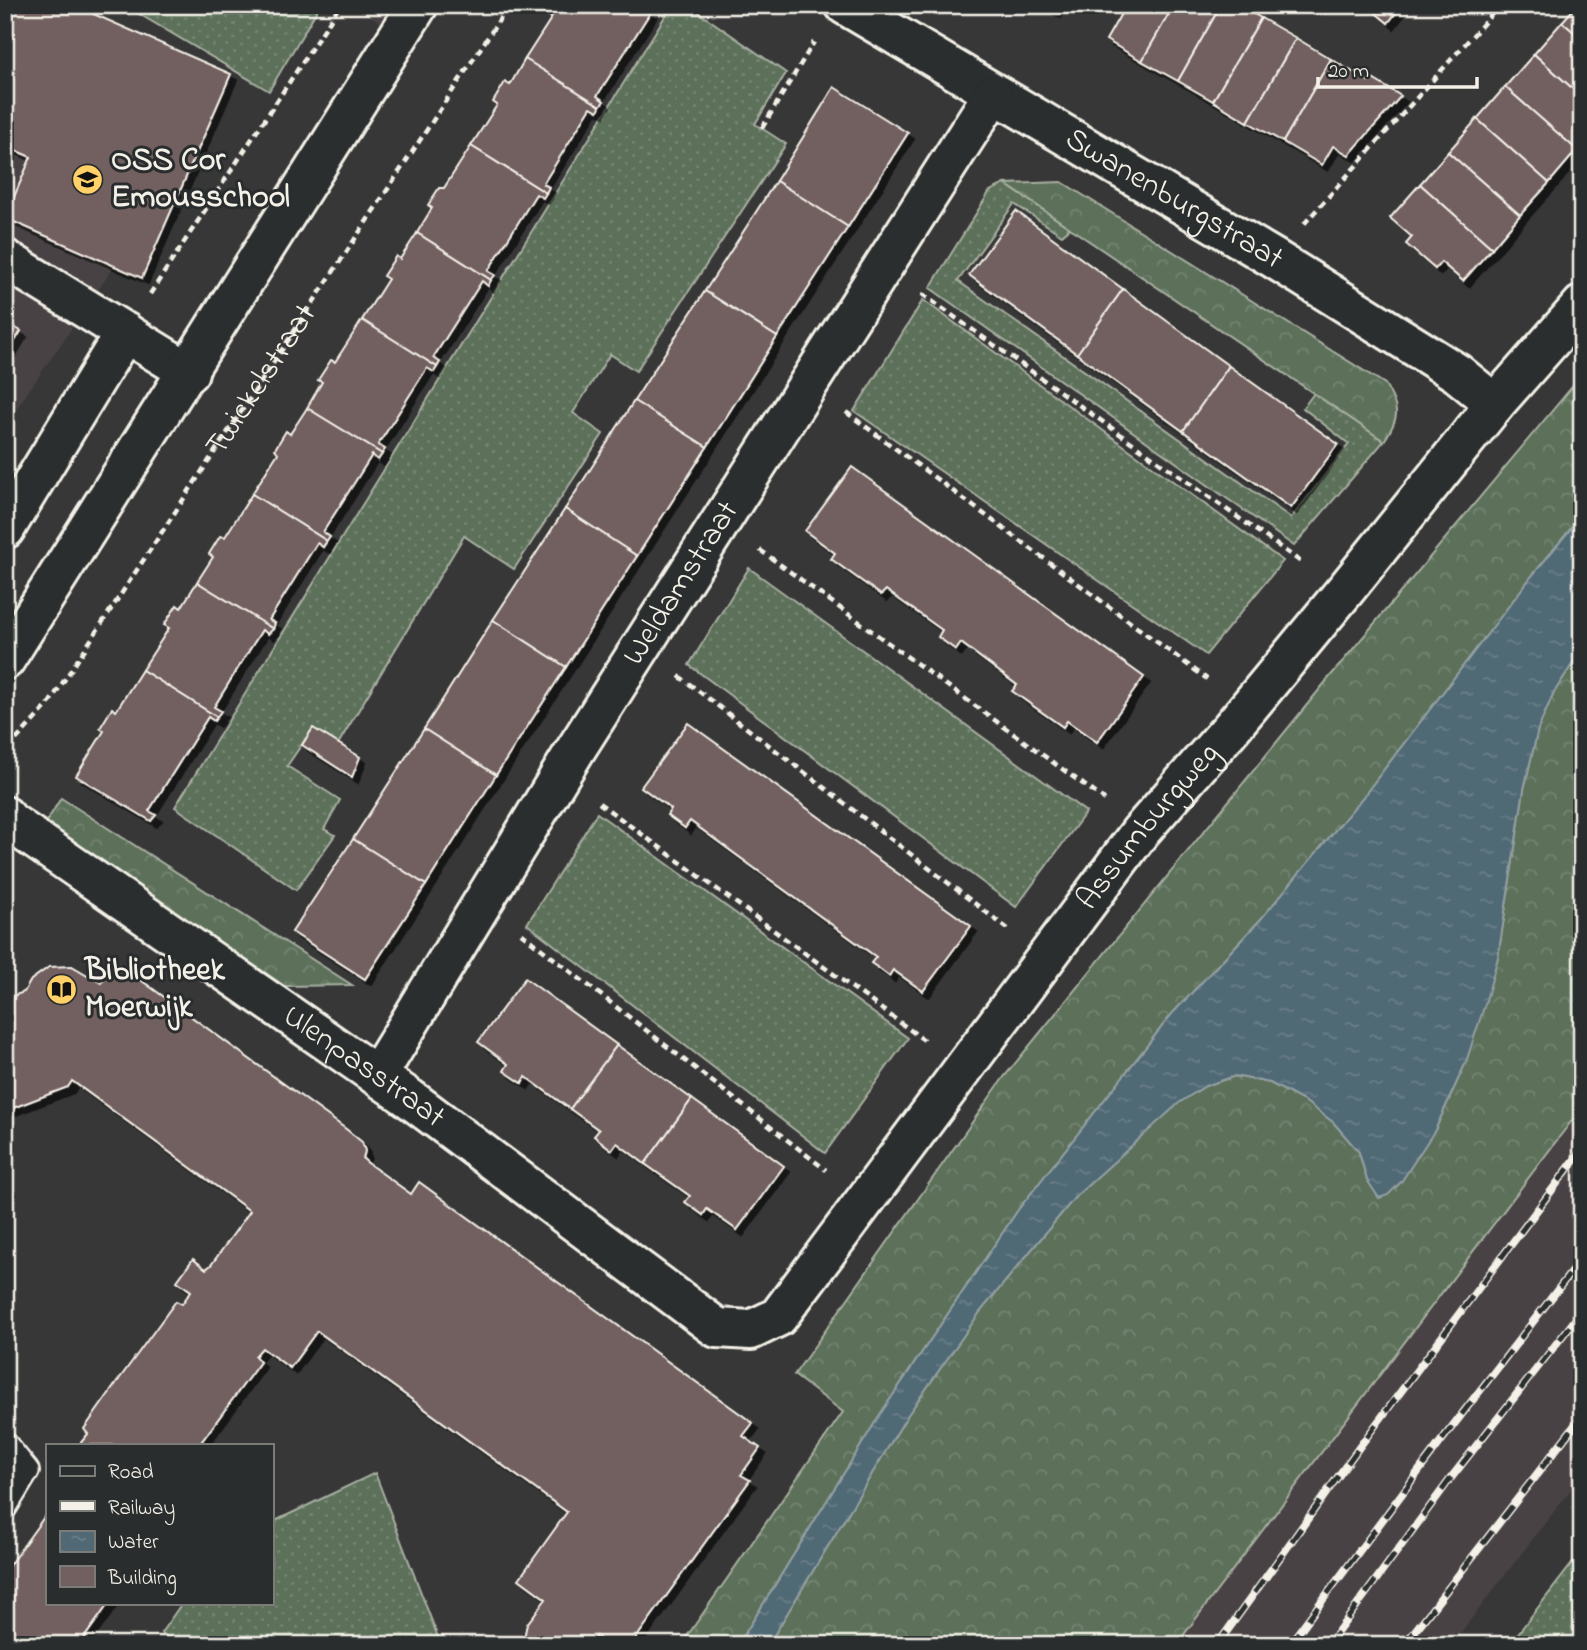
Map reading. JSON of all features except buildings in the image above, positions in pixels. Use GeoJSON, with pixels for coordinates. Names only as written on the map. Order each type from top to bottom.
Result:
{"type":"FeatureCollection","features":[{"type":"Feature","properties":{"kind":"street","name":"Twickelstraat"},"geometry":{"type":"LineString","coordinates":[[5,660],[418,5]]}},
{"type":"Feature","properties":{"kind":"street","name":"Swanenburgstraat"},"geometry":{"type":"LineString","coordinates":[[845,5],[1273,258],[1457,373],[1495,404]]}},
{"type":"Feature","properties":{"kind":"street","name":"Weldamstraat"},"geometry":{"type":"LineString","coordinates":[[377,1076],[576,749],[993,94]]}},
{"type":"Feature","properties":{"kind":"street"},"geometry":{"type":"LineString","coordinates":[[5,259],[189,372]]}},
{"type":"Feature","properties":{"kind":"street","name":"Assumburgweg"},"geometry":{"type":"LineString","coordinates":[[717,1328],[751,1330],[778,1317],[1140,832],[1348,588],[1495,404],[1582,305]]}},
{"type":"Feature","properties":{"kind":"street"},"geometry":{"type":"LineString","coordinates":[[5,529],[125,332]]}},
{"type":"Feature","properties":{"kind":"street","name":"Ulenpasstraat"},"geometry":{"type":"LineString","coordinates":[[5,816],[377,1076],[717,1328]]}},
{"type":"Feature","properties":{"kind":"lane"},"geometry":{"type":"LineString","coordinates":[[5,1444],[27,1471],[5,1507]]}},
{"type":"Feature","properties":{"kind":"path"},"geometry":{"type":"LineString","coordinates":[[125,332],[340,5]]}},
{"type":"Feature","properties":{"kind":"path","name":"Twickelstraat"},"geometry":{"type":"LineString","coordinates":[[5,744],[15,741],[48,705],[509,5]]}},
{"type":"Feature","properties":{"kind":"path"},"geometry":{"type":"LineString","coordinates":[[1273,258],[1500,5]]}},
{"type":"Feature","properties":{"kind":"path"},"geometry":{"type":"LineString","coordinates":[[762,128],[816,39]]}},
{"type":"Feature","properties":{"kind":"path"},"geometry":{"type":"LineString","coordinates":[[884,267],[1301,562]]}},
{"type":"Feature","properties":{"kind":"path"},"geometry":{"type":"LineString","coordinates":[[808,386],[1207,679]]}},
{"type":"Feature","properties":{"kind":"path","name":"Assumburgweg"},"geometry":{"type":"LineString","coordinates":[[754,546],[1108,802]]}},
{"type":"Feature","properties":{"kind":"path"},"geometry":{"type":"LineString","coordinates":[[675,674],[1010,930]]}},
{"type":"Feature","properties":{"kind":"path"},"geometry":{"type":"LineString","coordinates":[[593,799],[923,1040]]}},
{"type":"Feature","properties":{"kind":"path"},"geometry":{"type":"LineString","coordinates":[[512,926],[826,1170]]}},
{"type":"Feature","properties":{"kind":"shaded area"},"geometry":{"type":"Polygon","coordinates":[[[352,5],[419,5],[400,34],[352,5]]]}},
{"type":"Feature","properties":{"kind":"shaded area","name":"OSS Cor Emousschool"},"geometry":{"type":"Polygon","coordinates":[[[5,9],[136,235],[5,425],[5,9]]]}},
{"type":"Feature","properties":{"kind":"shaded area"},"geometry":{"type":"Polygon","coordinates":[[[1582,1107],[1582,1475],[1451,1645],[1176,1645],[1582,1107]]]}},
{"type":"Feature","properties":{"kind":"green space"},"geometry":{"type":"Polygon","coordinates":[[[124,5],[320,5],[269,91],[124,5]]]}},
{"type":"Feature","properties":{"kind":"green space"},"geometry":{"type":"Polygon","coordinates":[[[672,5],[688,5],[786,73],[755,124],[786,144],[636,371],[610,354],[573,413],[603,434],[514,569],[464,536],[338,744],[313,728],[287,766],[340,800],[324,829],[335,835],[296,890],[175,807],[672,5]]]}},
{"type":"Feature","properties":{"kind":"green space"},"geometry":{"type":"Polygon","coordinates":[[[1062,182],[1385,384],[1396,413],[1384,441],[1005,184],[1062,182]]]}},
{"type":"Feature","properties":{"kind":"green space"},"geometry":{"type":"Polygon","coordinates":[[[1005,184],[1070,228],[1062,235],[1014,204],[958,281],[1291,518],[1349,444],[1303,408],[1314,393],[1384,441],[1294,546],[930,288],[990,191],[1005,184]]]}},
{"type":"Feature","properties":{"kind":"green space"},"geometry":{"type":"Polygon","coordinates":[[[923,300],[1283,561],[1206,655],[854,411],[923,300]]]}},
{"type":"Feature","properties":{"kind":"green space"},"geometry":{"type":"Polygon","coordinates":[[[1582,375],[1582,515],[1531,577],[1363,797],[1261,919],[1172,1014],[1018,1210],[881,1413],[738,1645],[681,1645],[843,1412],[794,1375],[1004,1077],[1328,679],[1582,375]]]}},
{"type":"Feature","properties":{"kind":"green space"},"geometry":{"type":"Polygon","coordinates":[[[749,568],[1086,812],[1016,907],[689,665],[749,568]]]}},
{"type":"Feature","properties":{"kind":"green space"},"geometry":{"type":"Polygon","coordinates":[[[1582,649],[1582,1107],[1176,1645],[768,1645],[907,1416],[980,1312],[1076,1196],[1178,1103],[1205,1086],[1235,1076],[1270,1083],[1306,1102],[1333,1122],[1359,1152],[1367,1180],[1435,1130],[1466,1062],[1498,957],[1524,789],[1538,729],[1553,694],[1582,649]]]}},
{"type":"Feature","properties":{"kind":"green space"},"geometry":{"type":"Polygon","coordinates":[[[61,798],[352,985],[284,986],[44,826],[61,798]]]}},
{"type":"Feature","properties":{"kind":"green space"},"geometry":{"type":"Polygon","coordinates":[[[597,813],[908,1038],[825,1153],[527,924],[597,813]]]}},
{"type":"Feature","properties":{"kind":"green space"},"geometry":{"type":"Polygon","coordinates":[[[375,1473],[441,1645],[180,1645],[161,1633],[181,1604],[273,1604],[273,1522],[375,1473]]]}},
{"type":"Feature","properties":{"kind":"green space"},"geometry":{"type":"Polygon","coordinates":[[[1582,1551],[1582,1645],[1509,1645],[1582,1551]]]}},
{"type":"Feature","properties":{"kind":"water"},"geometry":{"type":"Polygon","coordinates":[[[1582,515],[1582,649],[1553,694],[1538,729],[1524,789],[1498,957],[1466,1062],[1435,1130],[1401,1182],[1388,1195],[1379,1198],[1367,1180],[1359,1152],[1333,1122],[1306,1102],[1270,1083],[1235,1076],[1205,1086],[1179,1103],[1076,1196],[980,1312],[907,1416],[768,1645],[738,1645],[881,1413],[1018,1210],[1172,1014],[1261,919],[1363,797],[1531,577],[1582,515]]]}},
{"type":"Feature","properties":{"kind":"railway"},"geometry":{"type":"LineString","coordinates":[[1217,1645],[1360,1446],[1582,1150]]}},
{"type":"Feature","properties":{"kind":"railway"},"geometry":{"type":"LineString","coordinates":[[1289,1645],[1582,1258]]}},
{"type":"Feature","properties":{"kind":"railway"},"geometry":{"type":"LineString","coordinates":[[1328,1645],[1451,1478],[1582,1311]]}},
{"type":"Feature","properties":{"kind":"railway"},"geometry":{"type":"LineString","coordinates":[[1404,1645],[1582,1416]]}},
{"type":"Feature","properties":{"kind":"place","name":"OSS Cor Emousschool"},"geometry":{"type":"Point","coordinates":[88,179]}},
{"type":"Feature","properties":{"kind":"place","name":"Bibliotheek Moerwijk"},"geometry":{"type":"Point","coordinates":[62,989]}}]}
